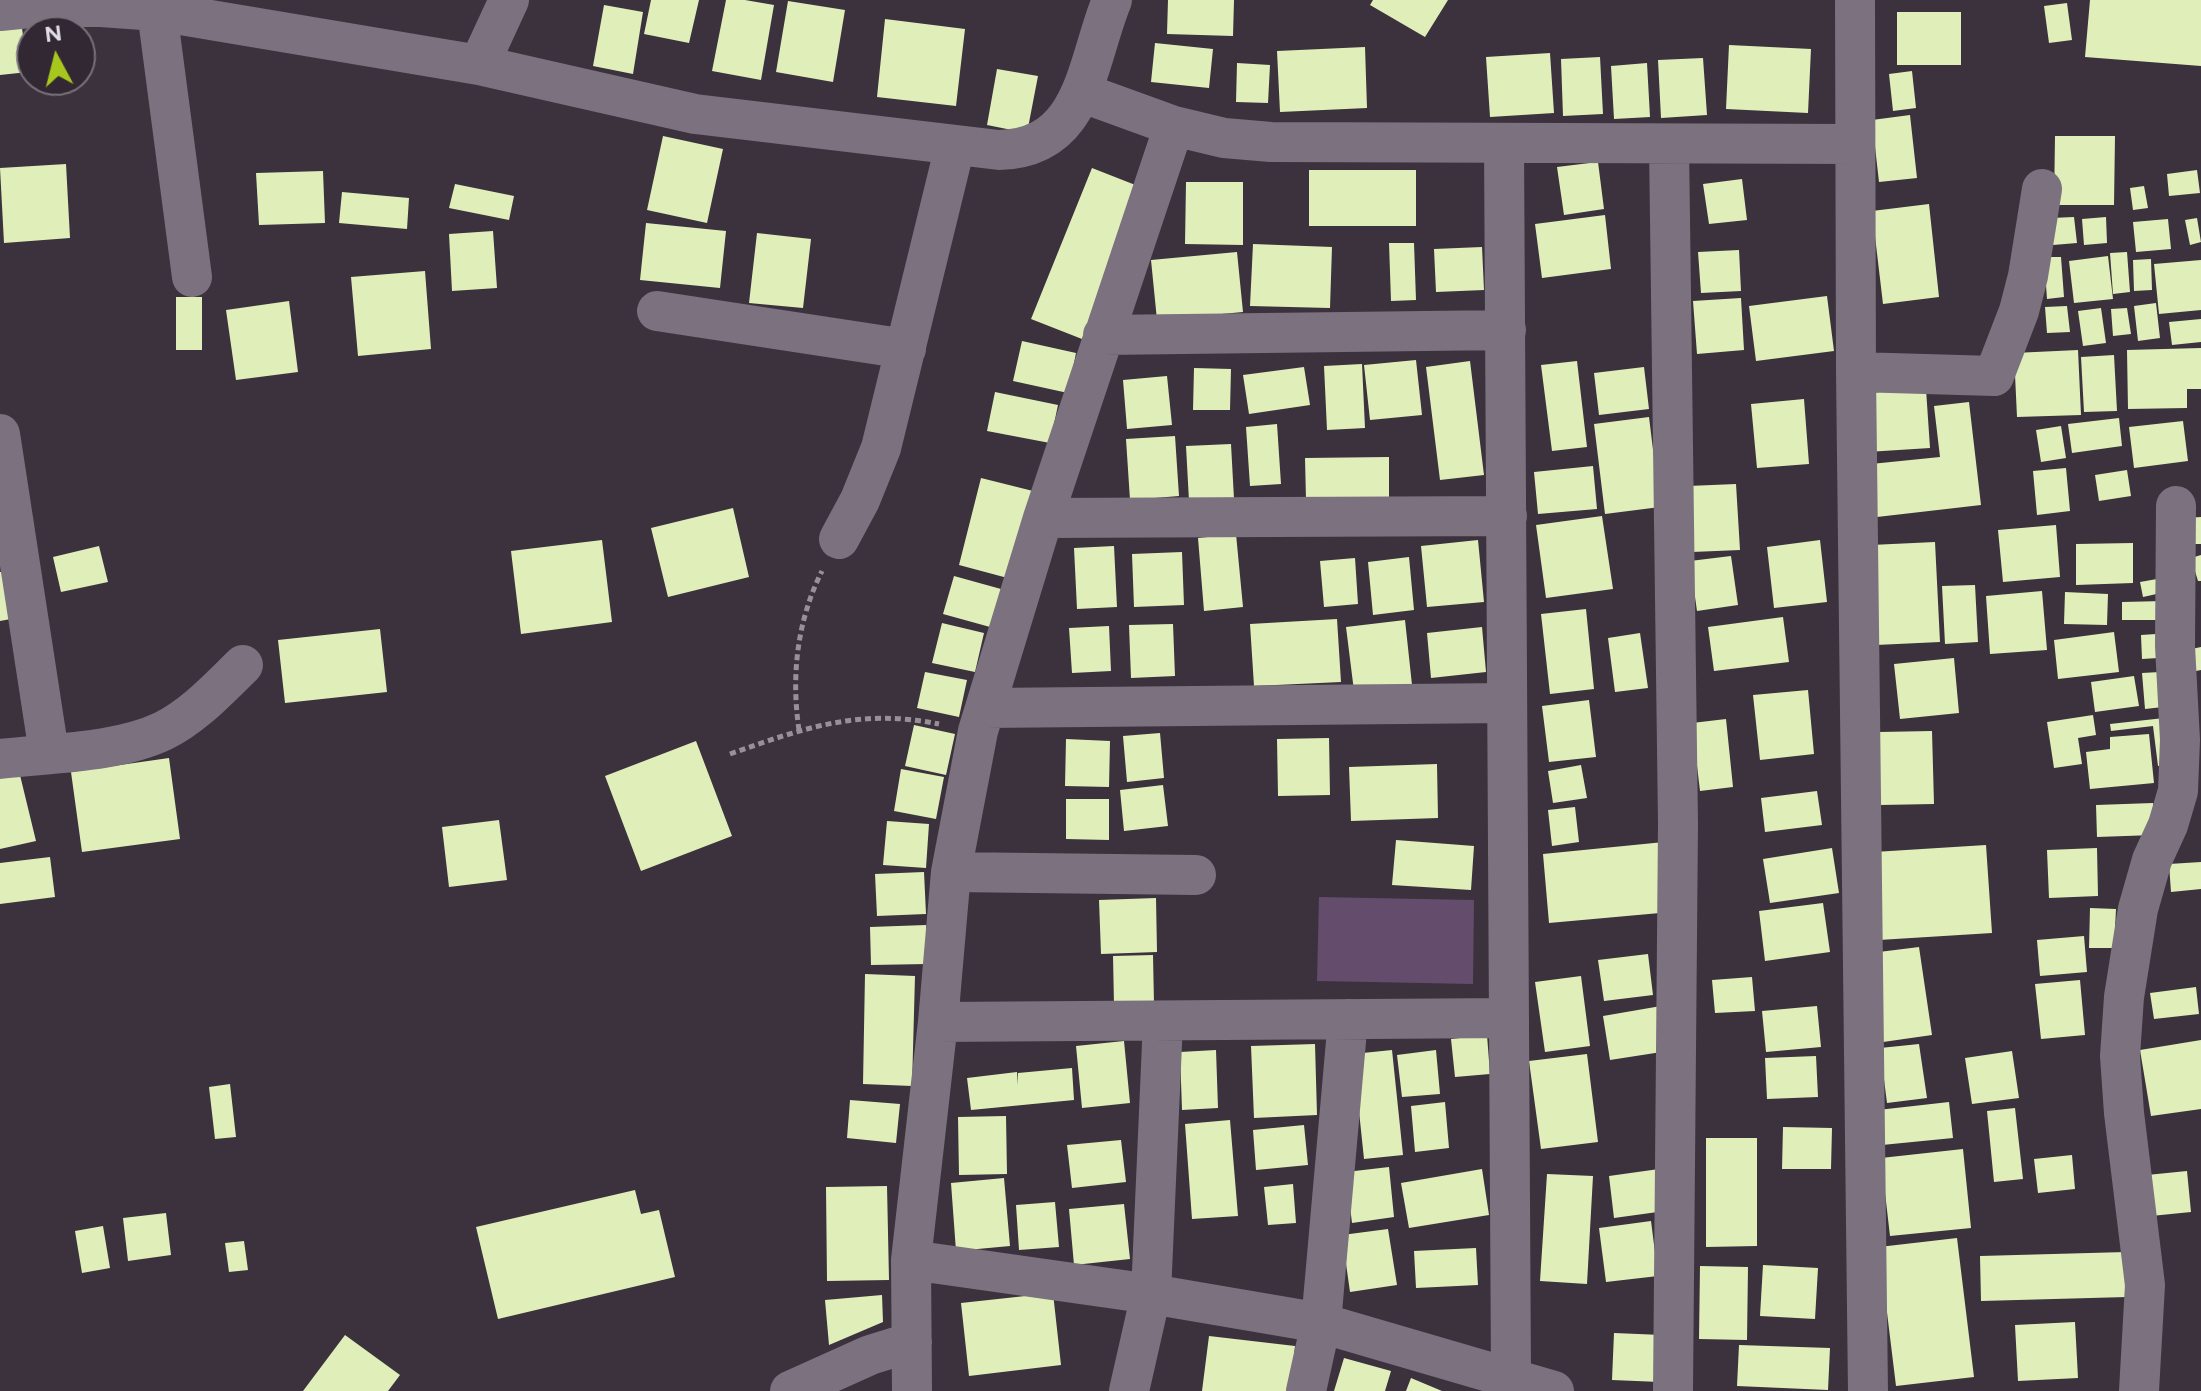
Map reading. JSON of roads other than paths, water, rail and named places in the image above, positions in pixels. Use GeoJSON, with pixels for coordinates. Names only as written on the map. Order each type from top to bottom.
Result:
{"type":"FeatureCollection","features":[{"type":"Feature","properties":{"kind":"street"},"geometry":{"type":"LineString","coordinates":[[479,65],[509,0]]}},
{"type":"Feature","properties":{"kind":"street"},"geometry":{"type":"LineString","coordinates":[[0,11],[40,7],[101,7],[157,11],[479,65],[695,114],[955,146],[1022,150],[1042,142],[1064,123],[1083,93],[1112,0]]}},
{"type":"Feature","properties":{"kind":"street"},"geometry":{"type":"LineString","coordinates":[[1855,0],[1856,372],[1868,1391]]}},
{"type":"Feature","properties":{"kind":"street"},"geometry":{"type":"LineString","coordinates":[[157,11],[192,277]]}},
{"type":"Feature","properties":{"kind":"street"},"geometry":{"type":"LineString","coordinates":[[1083,93],[1174,126],[1224,138],[1271,142],[1855,144]]}},
{"type":"Feature","properties":{"kind":"street"},"geometry":{"type":"LineString","coordinates":[[912,1391],[911,1260],[938,1022],[951,872],[982,720],[1043,518],[1174,126]]}},
{"type":"Feature","properties":{"kind":"street"},"geometry":{"type":"LineString","coordinates":[[1504,144],[1511,1377]]}},
{"type":"Feature","properties":{"kind":"street"},"geometry":{"type":"LineString","coordinates":[[1669,144],[1678,824],[1673,1391]]}},
{"type":"Feature","properties":{"kind":"street"},"geometry":{"type":"LineString","coordinates":[[839,539],[860,500],[881,448],[955,146]]}},
{"type":"Feature","properties":{"kind":"street"},"geometry":{"type":"LineString","coordinates":[[1856,372],[1994,376],[2025,287],[2042,189]]}},
{"type":"Feature","properties":{"kind":"street"},"geometry":{"type":"LineString","coordinates":[[657,311],[906,349]]}},
{"type":"Feature","properties":{"kind":"street"},"geometry":{"type":"LineString","coordinates":[[1103,335],[1506,330]]}},
{"type":"Feature","properties":{"kind":"street"},"geometry":{"type":"LineString","coordinates":[[0,434],[6,510],[49,753]]}},
{"type":"Feature","properties":{"kind":"street"},"geometry":{"type":"LineString","coordinates":[[2139,1391],[2145,1285],[2120,1056],[2124,997],[2138,909],[2152,860],[2168,825],[2178,791],[2176,506]]}},
{"type":"Feature","properties":{"kind":"street"},"geometry":{"type":"LineString","coordinates":[[1043,518],[1507,516]]}},
{"type":"Feature","properties":{"kind":"street"},"geometry":{"type":"LineString","coordinates":[[0,759],[128,742],[163,731],[200,706],[243,665]]}},
{"type":"Feature","properties":{"kind":"street"},"geometry":{"type":"LineString","coordinates":[[982,720],[1507,703]]}},
{"type":"Feature","properties":{"kind":"street"},"geometry":{"type":"LineString","coordinates":[[951,872],[1196,875]]}},
{"type":"Feature","properties":{"kind":"street"},"geometry":{"type":"LineString","coordinates":[[938,1022],[1509,1018]]}},
{"type":"Feature","properties":{"kind":"street"},"geometry":{"type":"LineString","coordinates":[[1306,1391],[1321,1323],[1348,1019]]}},
{"type":"Feature","properties":{"kind":"street"},"geometry":{"type":"LineString","coordinates":[[1129,1391],[1151,1294],[1163,1021]]}},
{"type":"Feature","properties":{"kind":"street"},"geometry":{"type":"LineString","coordinates":[[911,1260],[1151,1294],[1321,1323],[1554,1391]]}},
{"type":"Feature","properties":{"kind":"street"},"geometry":{"type":"LineString","coordinates":[[790,1391],[870,1355],[912,1342]]}}]}
